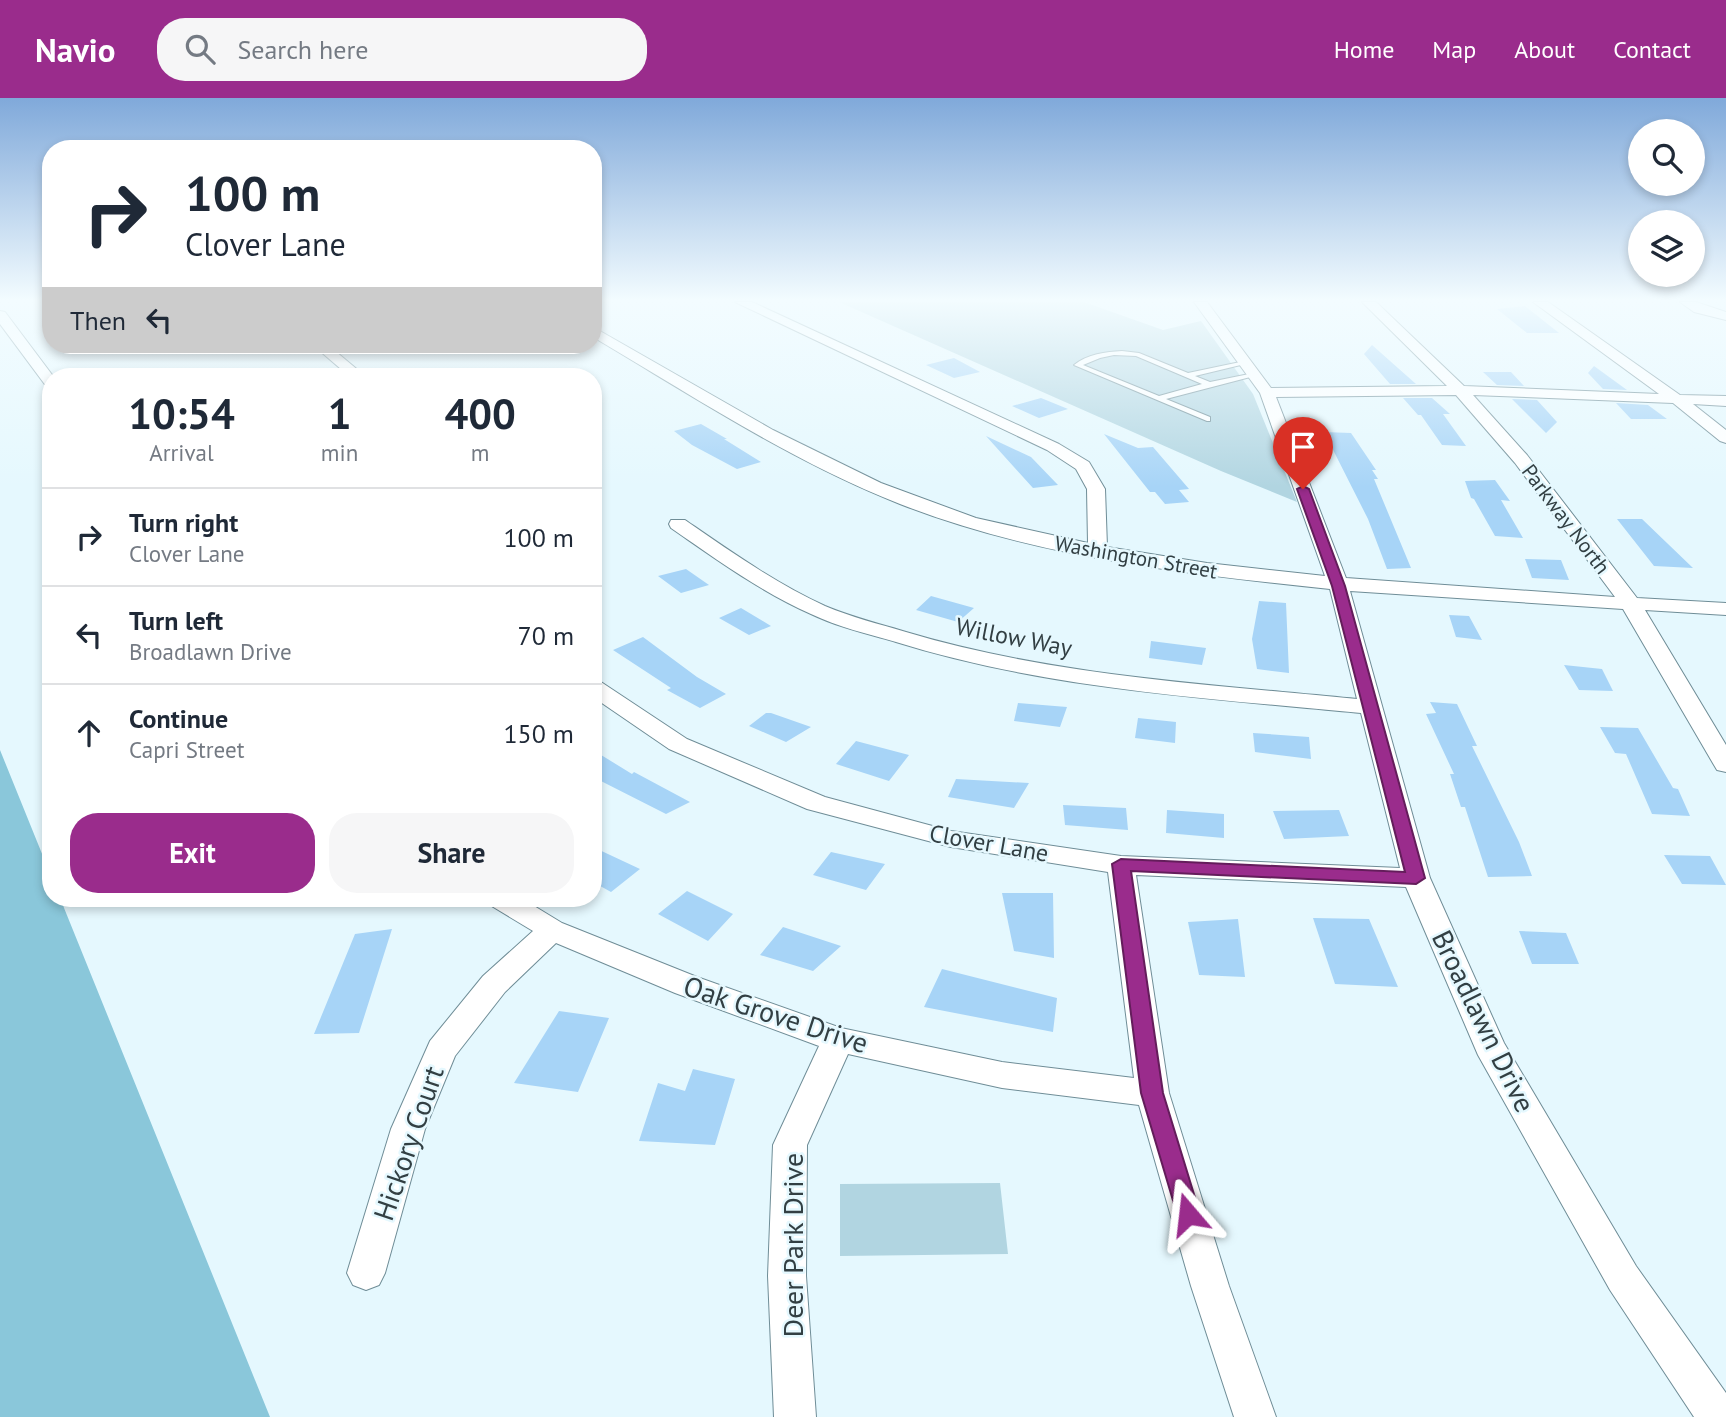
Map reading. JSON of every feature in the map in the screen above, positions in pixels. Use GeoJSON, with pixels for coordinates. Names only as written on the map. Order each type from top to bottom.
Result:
{"type":"FeatureCollection","features":[{"type":"Feature","properties":{"kind":"street","name":"Washington Street"},"geometry":{"type":"LineString","coordinates":[[648,364],[758,428],[875,488],[1021,537],[1206,570],[1339,586],[1726,608]]}},
{"type":"Feature","properties":{"kind":"street"},"geometry":{"type":"LineString","coordinates":[[873,364],[1053,447],[1083,466],[1097,489],[1098,551]]}},
{"type":"Feature","properties":{"kind":"street","name":"Broadlawn Drive"},"geometry":{"type":"LineString","coordinates":[[1245,364],[1267,393],[1339,586],[1416,878],[1489,1046],[1623,1279],[1718,1417]]}},
{"type":"Feature","properties":{"kind":"street","name":"Parkway North"},"geometry":{"type":"LineString","coordinates":[[1432,364],[1460,390],[1521,459],[1630,603],[1726,765]]}},
{"type":"Feature","properties":{"kind":"street"},"geometry":{"type":"LineString","coordinates":[[1626,364],[1726,438]]}},
{"type":"Feature","properties":{"kind":"street"},"geometry":{"type":"LineString","coordinates":[[1267,393],[1460,390],[1726,401]]}},
{"type":"Feature","properties":{"kind":"street","name":"Willow Way"},"geometry":{"type":"LineString","coordinates":[[678,524],[750,574],[819,610],[914,642],[1006,666],[1110,681],[1369,707]]}},
{"type":"Feature","properties":{"kind":"street","name":"Clover Lane"},"geometry":{"type":"LineString","coordinates":[[602,693],[678,744],[816,803],[951,839],[1121,864],[1416,878]]}},
{"type":"Feature","properties":{"kind":"street"},"geometry":{"type":"LineString","coordinates":[[1121,864],[1152,1093],[1210,1286],[1255,1417]]}},
{"type":"Feature","properties":{"kind":"street","name":"Oak Grove Drive"},"geometry":{"type":"LineString","coordinates":[[515,907],[552,930],[686,985],[838,1040],[1002,1075],[1152,1093]]}},
{"type":"Feature","properties":{"kind":"street","name":"Hickory Court"},"geometry":{"type":"LineString","coordinates":[[366,1273],[408,1129],[441,1050],[494,984],[552,930]]}},
{"type":"Feature","properties":{"kind":"street","name":"Deer Park Drive"},"geometry":{"type":"LineString","coordinates":[[795,1417],[787,1276],[790,1144],[838,1040]]}},
{"type":"Feature","properties":{"kind":"lane"},"geometry":{"type":"LineString","coordinates":[[1082,364],[1078,365],[1207,419]]}},
{"type":"Feature","properties":{"kind":"lane"},"geometry":{"type":"LineString","coordinates":[[1157,364],[1209,384]]}},
{"type":"Feature","properties":{"kind":"lane"},"geometry":{"type":"LineString","coordinates":[[1188,375],[1249,369]]}},
{"type":"Feature","properties":{"kind":"lane"},"geometry":{"type":"LineString","coordinates":[[1157,399],[1249,369]]}},
{"type":"Feature","properties":{"kind":"shaded area"},"geometry":{"type":"Polygon","coordinates":[[[978,364],[1231,364],[1253,394],[1297,502],[978,364]]]}},
{"type":"Feature","properties":{"kind":"shaded area"},"geometry":{"type":"Polygon","coordinates":[[[0,750],[42,854],[42,907],[64,907],[270,1417],[0,1417],[0,750]]]}},
{"type":"Feature","properties":{"kind":"shaded area"},"geometry":{"type":"Polygon","coordinates":[[[1000,1183],[1008,1254],[840,1256],[840,1184],[1000,1183]]]}},
{"type":"Feature","properties":{"kind":"building"},"geometry":{"type":"Polygon","coordinates":[[[964,364],[980,372],[954,378],[926,365],[964,364]]]}},
{"type":"Feature","properties":{"kind":"building"},"geometry":{"type":"Polygon","coordinates":[[[1372,364],[1393,364],[1416,384],[1390,384],[1372,364]]]}},
{"type":"Feature","properties":{"kind":"building"},"geometry":{"type":"Polygon","coordinates":[[[1594,366],[1627,390],[1603,389],[1588,373],[1594,366]]]}},
{"type":"Feature","properties":{"kind":"building"},"geometry":{"type":"Polygon","coordinates":[[[1483,372],[1511,372],[1524,386],[1497,385],[1483,372]]]}},
{"type":"Feature","properties":{"kind":"building"},"geometry":{"type":"Polygon","coordinates":[[[1041,398],[1068,409],[1039,418],[1012,406],[1041,398]]]}},
{"type":"Feature","properties":{"kind":"building"},"geometry":{"type":"Polygon","coordinates":[[[1403,398],[1432,398],[1450,414],[1443,414],[1466,446],[1442,445],[1421,415],[1403,398]]]}},
{"type":"Feature","properties":{"kind":"building"},"geometry":{"type":"Polygon","coordinates":[[[1512,399],[1537,400],[1557,422],[1546,433],[1512,399]]]}},
{"type":"Feature","properties":{"kind":"building"},"geometry":{"type":"Polygon","coordinates":[[[1616,403],[1648,405],[1667,419],[1631,419],[1616,403]]]}},
{"type":"Feature","properties":{"kind":"building"},"geometry":{"type":"Polygon","coordinates":[[[701,424],[761,462],[737,469],[692,445],[674,431],[701,424]]]}},
{"type":"Feature","properties":{"kind":"building"},"geometry":{"type":"Polygon","coordinates":[[[1324,432],[1351,433],[1376,470],[1372,470],[1378,479],[1374,479],[1411,568],[1387,569],[1368,519],[1324,432]]]}},
{"type":"Feature","properties":{"kind":"building"},"geometry":{"type":"Polygon","coordinates":[[[1104,434],[1138,448],[1153,447],[1189,489],[1179,490],[1189,502],[1165,504],[1155,492],[1150,492],[1104,434]]]}},
{"type":"Feature","properties":{"kind":"building"},"geometry":{"type":"Polygon","coordinates":[[[986,436],[1031,457],[1058,485],[1033,488],[986,436]]]}},
{"type":"Feature","properties":{"kind":"building"},"geometry":{"type":"Polygon","coordinates":[[[1495,480],[1510,501],[1501,500],[1523,538],[1495,536],[1471,498],[1465,481],[1495,480]]]}},
{"type":"Feature","properties":{"kind":"building"},"geometry":{"type":"Polygon","coordinates":[[[1617,519],[1642,519],[1693,568],[1654,566],[1617,519]]]}},
{"type":"Feature","properties":{"kind":"building"},"geometry":{"type":"Polygon","coordinates":[[[1525,559],[1561,560],[1569,580],[1532,578],[1525,559]]]}},
{"type":"Feature","properties":{"kind":"building"},"geometry":{"type":"Polygon","coordinates":[[[686,569],[709,585],[681,593],[658,576],[686,569]]]}},
{"type":"Feature","properties":{"kind":"building"},"geometry":{"type":"Polygon","coordinates":[[[931,596],[974,608],[958,622],[916,610],[931,596]]]}},
{"type":"Feature","properties":{"kind":"building"},"geometry":{"type":"Polygon","coordinates":[[[1259,601],[1286,603],[1289,673],[1257,669],[1252,639],[1259,601]]]}},
{"type":"Feature","properties":{"kind":"building"},"geometry":{"type":"Polygon","coordinates":[[[741,608],[771,626],[749,635],[719,618],[741,608]]]}},
{"type":"Feature","properties":{"kind":"building"},"geometry":{"type":"Polygon","coordinates":[[[1449,615],[1469,616],[1482,640],[1456,637],[1449,615]]]}},
{"type":"Feature","properties":{"kind":"building"},"geometry":{"type":"Polygon","coordinates":[[[643,637],[697,677],[726,694],[700,708],[667,690],[671,688],[613,650],[643,637]]]}},
{"type":"Feature","properties":{"kind":"building"},"geometry":{"type":"Polygon","coordinates":[[[1151,641],[1206,648],[1202,665],[1149,658],[1151,641]]]}},
{"type":"Feature","properties":{"kind":"building"},"geometry":{"type":"Polygon","coordinates":[[[1564,665],[1602,669],[1613,691],[1579,690],[1564,665]]]}},
{"type":"Feature","properties":{"kind":"building"},"geometry":{"type":"Polygon","coordinates":[[[1430,702],[1457,704],[1477,746],[1472,746],[1519,842],[1532,876],[1488,877],[1465,807],[1461,807],[1450,774],[1454,774],[1426,714],[1436,713],[1430,702]]]}},
{"type":"Feature","properties":{"kind":"building"},"geometry":{"type":"Polygon","coordinates":[[[1018,703],[1067,707],[1060,727],[1014,721],[1018,703]]]}},
{"type":"Feature","properties":{"kind":"building"},"geometry":{"type":"Polygon","coordinates":[[[766,713],[811,727],[786,742],[749,726],[766,713]]]}},
{"type":"Feature","properties":{"kind":"building"},"geometry":{"type":"Polygon","coordinates":[[[1138,718],[1176,722],[1175,743],[1135,738],[1138,718]]]}},
{"type":"Feature","properties":{"kind":"building"},"geometry":{"type":"Polygon","coordinates":[[[1600,727],[1638,728],[1673,788],[1678,789],[1690,816],[1652,814],[1626,754],[1615,753],[1600,727]]]}},
{"type":"Feature","properties":{"kind":"building"},"geometry":{"type":"Polygon","coordinates":[[[1253,733],[1309,737],[1311,759],[1255,752],[1253,733]]]}},
{"type":"Feature","properties":{"kind":"building"},"geometry":{"type":"Polygon","coordinates":[[[856,741],[909,755],[889,781],[836,764],[856,741]]]}},
{"type":"Feature","properties":{"kind":"building"},"geometry":{"type":"Polygon","coordinates":[[[602,756],[632,774],[634,772],[690,802],[666,814],[602,782],[602,756]]]}},
{"type":"Feature","properties":{"kind":"building"},"geometry":{"type":"Polygon","coordinates":[[[956,779],[1029,783],[1014,808],[948,797],[956,779]]]}},
{"type":"Feature","properties":{"kind":"building"},"geometry":{"type":"Polygon","coordinates":[[[1063,805],[1126,808],[1128,830],[1065,825],[1063,805]]]}},
{"type":"Feature","properties":{"kind":"building"},"geometry":{"type":"Polygon","coordinates":[[[1167,810],[1224,814],[1224,838],[1166,833],[1167,810]]]}},
{"type":"Feature","properties":{"kind":"building"},"geometry":{"type":"Polygon","coordinates":[[[1339,810],[1349,836],[1284,839],[1273,811],[1339,810]]]}},
{"type":"Feature","properties":{"kind":"building"},"geometry":{"type":"Polygon","coordinates":[[[602,851],[640,869],[611,892],[602,887],[602,851]]]}},
{"type":"Feature","properties":{"kind":"building"},"geometry":{"type":"Polygon","coordinates":[[[831,852],[885,864],[866,890],[813,875],[831,852]]]}},
{"type":"Feature","properties":{"kind":"building"},"geometry":{"type":"Polygon","coordinates":[[[1664,855],[1710,856],[1726,885],[1682,884],[1664,855]]]}},
{"type":"Feature","properties":{"kind":"building"},"geometry":{"type":"Polygon","coordinates":[[[687,891],[733,914],[708,941],[658,914],[687,891]]]}},
{"type":"Feature","properties":{"kind":"building"},"geometry":{"type":"Polygon","coordinates":[[[1002,893],[1053,893],[1054,958],[1014,951],[1002,893]]]}},
{"type":"Feature","properties":{"kind":"building"},"geometry":{"type":"Polygon","coordinates":[[[1313,918],[1369,919],[1398,987],[1335,984],[1313,918]]]}},
{"type":"Feature","properties":{"kind":"building"},"geometry":{"type":"Polygon","coordinates":[[[1238,919],[1245,977],[1199,975],[1188,922],[1238,919]]]}},
{"type":"Feature","properties":{"kind":"building"},"geometry":{"type":"Polygon","coordinates":[[[783,927],[841,946],[813,971],[760,955],[783,927]]]}},
{"type":"Feature","properties":{"kind":"building"},"geometry":{"type":"Polygon","coordinates":[[[392,929],[359,1033],[314,1034],[355,934],[392,929]]]}},
{"type":"Feature","properties":{"kind":"building"},"geometry":{"type":"Polygon","coordinates":[[[1519,931],[1566,933],[1579,964],[1532,964],[1519,931]]]}},
{"type":"Feature","properties":{"kind":"building"},"geometry":{"type":"Polygon","coordinates":[[[942,969],[1057,998],[1053,1032],[924,1007],[942,969]]]}},
{"type":"Feature","properties":{"kind":"building"},"geometry":{"type":"Polygon","coordinates":[[[559,1011],[609,1018],[578,1092],[514,1083],[559,1011]]]}},
{"type":"Feature","properties":{"kind":"building"},"geometry":{"type":"Polygon","coordinates":[[[693,1069],[735,1079],[715,1145],[639,1141],[658,1083],[685,1091],[693,1069]]]}},
{"type":"Feature","properties":{"kind":"route"},"geometry":{"type":"LineString","coordinates":[[1188,1214],[1152,1093],[1121,864],[1416,878],[1339,586],[1303,489]]}}]}
